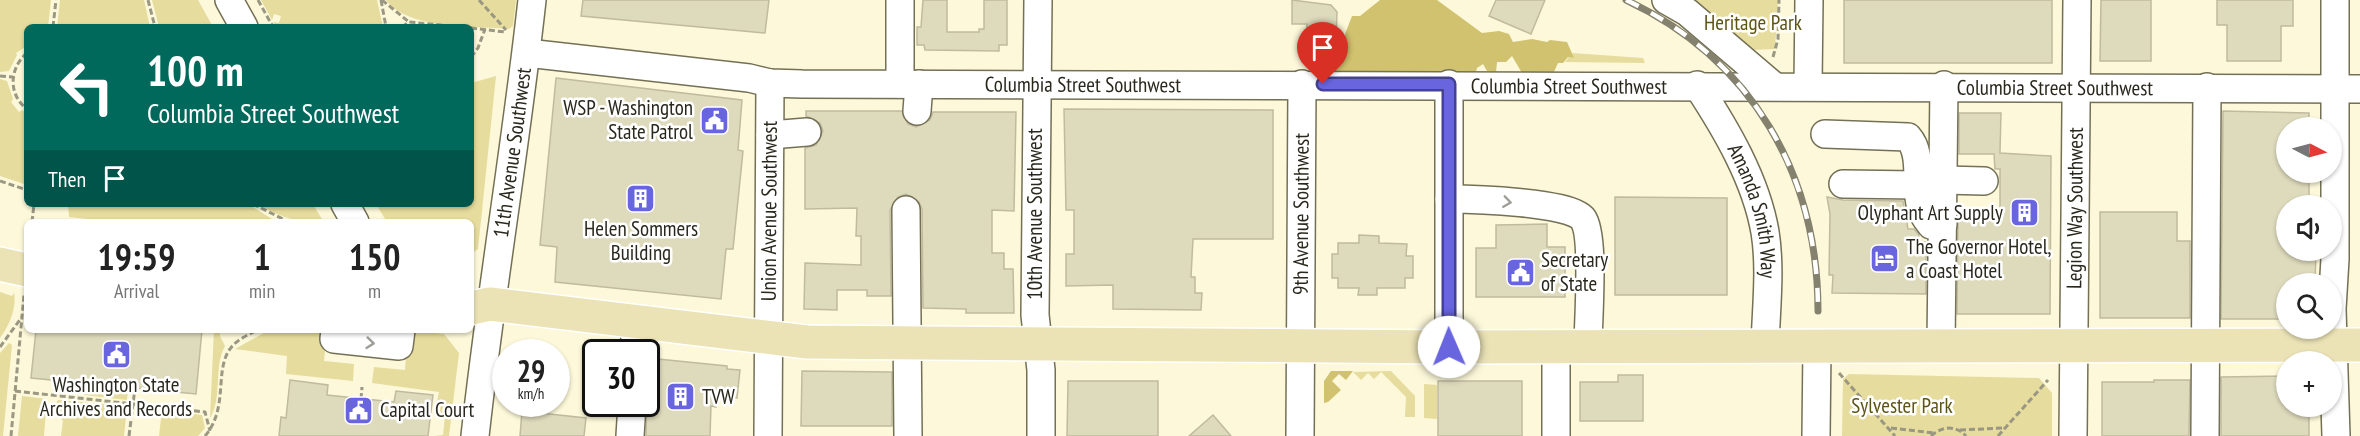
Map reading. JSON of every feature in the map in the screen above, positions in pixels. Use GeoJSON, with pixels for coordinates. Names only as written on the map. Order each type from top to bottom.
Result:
{"type":"FeatureCollection","features":[{"type":"Feature","properties":{"kind":"main road"},"geometry":{"type":"LineString","coordinates":[[0,246],[24,245]]}},
{"type":"Feature","properties":{"kind":"main road"},"geometry":{"type":"LineString","coordinates":[[0,264],[24,276]]}},
{"type":"Feature","properties":{"kind":"main road"},"geometry":{"type":"LineString","coordinates":[[477,301],[635,337],[769,338],[807,342],[1449,347],[2347,345]]}},
{"type":"Feature","properties":{"kind":"street"},"geometry":{"type":"LineString","coordinates":[[229,0],[242,24]]}},
{"type":"Feature","properties":{"kind":"street","name":"11th Avenue Southwest"},"geometry":{"type":"LineString","coordinates":[[475,436],[477,301],[521,42],[532,0]]}},
{"type":"Feature","properties":{"kind":"street"},"geometry":{"type":"LineString","coordinates":[[900,0],[909,84],[917,111]]}},
{"type":"Feature","properties":{"kind":"street","name":"10th Avenue Southwest"},"geometry":{"type":"LineString","coordinates":[[1038,0],[1035,86],[1024,136],[1038,343],[1041,436]]}},
{"type":"Feature","properties":{"kind":"street"},"geometry":{"type":"LineString","coordinates":[[1666,0],[1687,12],[1774,75]]}},
{"type":"Feature","properties":{"kind":"street"},"geometry":{"type":"LineString","coordinates":[[1808,85],[1809,0]]}},
{"type":"Feature","properties":{"kind":"street","name":"Legion Way Southwest"},"geometry":{"type":"LineString","coordinates":[[2073,436],[2077,0]]}},
{"type":"Feature","properties":{"kind":"street"},"geometry":{"type":"LineString","coordinates":[[2335,0],[2347,89],[2347,345],[2336,436]]}},
{"type":"Feature","properties":{"kind":"street","name":"Columbia Street Southwest"},"geometry":{"type":"LineString","coordinates":[[521,42],[770,83],[1035,86],[1302,84],[1697,86],[1774,75],[1808,85],[2347,89]]}},
{"type":"Feature","properties":{"kind":"street","name":"Union Avenue Southwest"},"geometry":{"type":"LineString","coordinates":[[768,436],[770,83]]}},
{"type":"Feature","properties":{"kind":"street","name":"9th Avenue Southwest"},"geometry":{"type":"LineString","coordinates":[[1300,436],[1302,84]]}},
{"type":"Feature","properties":{"kind":"street"},"geometry":{"type":"LineString","coordinates":[[1449,84],[1449,347]]}},
{"type":"Feature","properties":{"kind":"street"},"geometry":{"type":"LineString","coordinates":[[1930,182],[1944,85]]}},
{"type":"Feature","properties":{"kind":"street","name":"Amanda Smith Way"},"geometry":{"type":"LineString","coordinates":[[1697,86],[1731,143],[1761,211],[1767,255],[1765,347]]}},
{"type":"Feature","properties":{"kind":"street"},"geometry":{"type":"LineString","coordinates":[[2205,436],[2206,87]]}},
{"type":"Feature","properties":{"kind":"street"},"geometry":{"type":"LineString","coordinates":[[770,135],[807,132]]}},
{"type":"Feature","properties":{"kind":"street"},"geometry":{"type":"LineString","coordinates":[[1825,134],[1908,137],[1914,144],[1917,157],[1930,182],[1943,224],[1941,345]]}},
{"type":"Feature","properties":{"kind":"street"},"geometry":{"type":"LineString","coordinates":[[1843,184],[1984,181]]}},
{"type":"Feature","properties":{"kind":"street"},"geometry":{"type":"LineString","coordinates":[[1449,199],[1486,199],[1548,207],[1575,212],[1582,218],[1589,237],[1556,436]]}},
{"type":"Feature","properties":{"kind":"street"},"geometry":{"type":"LineString","coordinates":[[906,210],[908,436]]}},
{"type":"Feature","properties":{"kind":"street"},"geometry":{"type":"LineString","coordinates":[[335,333],[334,339],[399,346],[401,333]]}},
{"type":"Feature","properties":{"kind":"street"},"geometry":{"type":"LineString","coordinates":[[1816,347],[1816,436]]}},
{"type":"Feature","properties":{"kind":"street"},"geometry":{"type":"LineString","coordinates":[[630,436],[631,417]]}},
{"type":"Feature","properties":{"kind":"path"},"geometry":{"type":"LineString","coordinates":[[53,24],[56,0]]}},
{"type":"Feature","properties":{"kind":"path"},"geometry":{"type":"LineString","coordinates":[[148,0],[154,24]]}},
{"type":"Feature","properties":{"kind":"path"},"geometry":{"type":"LineString","coordinates":[[258,0],[271,24]]}},
{"type":"Feature","properties":{"kind":"path"},"geometry":{"type":"LineString","coordinates":[[381,0],[409,22],[430,24]]}},
{"type":"Feature","properties":{"kind":"path"},"geometry":{"type":"LineString","coordinates":[[381,0],[385,24]]}},
{"type":"Feature","properties":{"kind":"path"},"geometry":{"type":"LineString","coordinates":[[479,0],[508,32],[521,42]]}},
{"type":"Feature","properties":{"kind":"path"},"geometry":{"type":"LineString","coordinates":[[1774,75],[1779,0]]}},
{"type":"Feature","properties":{"kind":"path"},"geometry":{"type":"LineString","coordinates":[[474,28],[508,32]]}},
{"type":"Feature","properties":{"kind":"path"},"geometry":{"type":"LineString","coordinates":[[474,53],[485,29]]}},
{"type":"Feature","properties":{"kind":"path"},"geometry":{"type":"LineString","coordinates":[[24,57],[16,67],[13,77],[17,98],[24,106]]}},
{"type":"Feature","properties":{"kind":"path"},"geometry":{"type":"LineString","coordinates":[[0,76],[13,77]]}},
{"type":"Feature","properties":{"kind":"path"},"geometry":{"type":"LineString","coordinates":[[0,181],[24,189]]}},
{"type":"Feature","properties":{"kind":"path"},"geometry":{"type":"LineString","coordinates":[[259,207],[283,219]]}},
{"type":"Feature","properties":{"kind":"path"},"geometry":{"type":"LineString","coordinates":[[11,436],[24,297]]}},
{"type":"Feature","properties":{"kind":"path"},"geometry":{"type":"LineString","coordinates":[[0,346],[22,317]]}},
{"type":"Feature","properties":{"kind":"path"},"geometry":{"type":"LineString","coordinates":[[205,436],[219,411],[228,351],[235,343],[252,333]]}},
{"type":"Feature","properties":{"kind":"path"},"geometry":{"type":"LineString","coordinates":[[1838,372],[1895,436]]}},
{"type":"Feature","properties":{"kind":"path"},"geometry":{"type":"LineString","coordinates":[[1998,436],[2048,380]]}},
{"type":"Feature","properties":{"kind":"path"},"geometry":{"type":"LineString","coordinates":[[361,399],[362,387]]}},
{"type":"Feature","properties":{"kind":"path"},"geometry":{"type":"LineString","coordinates":[[129,436],[135,388]]}},
{"type":"Feature","properties":{"kind":"path"},"geometry":{"type":"LineString","coordinates":[[15,391],[205,412],[210,430]]}},
{"type":"Feature","properties":{"kind":"path"},"geometry":{"type":"LineString","coordinates":[[1889,428],[1932,435],[1947,428],[1960,430],[2005,428]]}},
{"type":"Feature","properties":{"kind":"path"},"geometry":{"type":"LineString","coordinates":[[1960,430],[1966,436]]}},
{"type":"Feature","properties":{"kind":"green space"},"geometry":{"type":"Polygon","coordinates":[[[0,0],[51,0],[48,24],[24,24],[24,48],[16,53],[9,71],[0,72],[0,0]]]}},
{"type":"Feature","properties":{"kind":"green space"},"geometry":{"type":"Polygon","coordinates":[[[60,0],[144,0],[149,24],[57,24],[60,0]]]}},
{"type":"Feature","properties":{"kind":"green space"},"geometry":{"type":"Polygon","coordinates":[[[152,0],[198,0],[211,24],[158,24],[152,0]]]}},
{"type":"Feature","properties":{"kind":"green space"},"geometry":{"type":"Polygon","coordinates":[[[261,0],[377,0],[382,24],[274,24],[273,22],[279,23],[281,16],[274,14],[272,20],[261,0]]]}},
{"type":"Feature","properties":{"kind":"green space"},"geometry":{"type":"Polygon","coordinates":[[[386,0],[516,0],[513,26],[509,29],[474,27],[474,24],[437,24],[410,17],[396,10],[386,0]]]}},
{"type":"Feature","properties":{"kind":"green space","name":"Heritage Park"},"geometry":{"type":"Polygon","coordinates":[[[1688,0],[1778,0],[1775,49],[1751,50],[1688,0]]]}},
{"type":"Feature","properties":{"kind":"green space"},"geometry":{"type":"Polygon","coordinates":[[[1572,53],[1643,58],[1645,63],[1565,62],[1569,57],[1573,58],[1572,53]]]}},
{"type":"Feature","properties":{"kind":"green space"},"geometry":{"type":"Polygon","coordinates":[[[496,76],[478,249],[474,252],[474,219],[385,219],[378,207],[474,207],[474,82],[496,76]]]}},
{"type":"Feature","properties":{"kind":"green space"},"geometry":{"type":"Polygon","coordinates":[[[0,79],[7,81],[13,99],[11,102],[19,112],[24,112],[24,184],[0,176],[0,79]]]}},
{"type":"Feature","properties":{"kind":"green space"},"geometry":{"type":"Polygon","coordinates":[[[68,207],[253,207],[272,219],[89,219],[69,217],[68,207]]]}},
{"type":"Feature","properties":{"kind":"green space"},"geometry":{"type":"Polygon","coordinates":[[[264,207],[315,207],[322,219],[289,219],[264,207]]]}},
{"type":"Feature","properties":{"kind":"green space"},"geometry":{"type":"Polygon","coordinates":[[[0,292],[12,296],[14,293],[15,298],[12,316],[0,338],[0,292]]]}},
{"type":"Feature","properties":{"kind":"green space"},"geometry":{"type":"Polygon","coordinates":[[[214,333],[220,333],[225,346],[219,364],[216,401],[210,418],[214,333]]]}},
{"type":"Feature","properties":{"kind":"green space"},"geometry":{"type":"Polygon","coordinates":[[[264,333],[327,333],[324,361],[354,364],[353,381],[286,374],[287,356],[235,349],[264,333]]]}},
{"type":"Feature","properties":{"kind":"green space"},"geometry":{"type":"Polygon","coordinates":[[[408,333],[444,334],[459,353],[449,436],[434,436],[443,435],[445,417],[434,415],[439,392],[372,383],[374,367],[405,370],[408,333]]]}},
{"type":"Feature","properties":{"kind":"green space"},"geometry":{"type":"Polygon","coordinates":[[[9,343],[12,345],[3,436],[0,436],[0,353],[9,343]]]}},
{"type":"Feature","properties":{"kind":"green space"},"geometry":{"type":"Polygon","coordinates":[[[1391,371],[1415,396],[1415,417],[1405,417],[1406,397],[1381,372],[1374,379],[1368,373],[1361,380],[1353,372],[1391,371]]]}},
{"type":"Feature","properties":{"kind":"green space","name":"Sylvester Park"},"geometry":{"type":"Polygon","coordinates":[[[1849,374],[2039,378],[2052,393],[2052,436],[1842,436],[1843,379],[1849,374]]]}},
{"type":"Feature","properties":{"kind":"green space"},"geometry":{"type":"Polygon","coordinates":[[[82,384],[128,389],[127,400],[84,395],[82,384]]]}},
{"type":"Feature","properties":{"kind":"green space"},"geometry":{"type":"Polygon","coordinates":[[[1424,384],[1437,385],[1437,419],[1424,418],[1424,384]]]}},
{"type":"Feature","properties":{"kind":"green space"},"geometry":{"type":"Polygon","coordinates":[[[22,396],[47,399],[44,436],[18,436],[22,396]]]}},
{"type":"Feature","properties":{"kind":"green space"},"geometry":{"type":"Polygon","coordinates":[[[58,400],[127,406],[124,436],[61,436],[63,421],[54,407],[58,400]]]}},
{"type":"Feature","properties":{"kind":"green space"},"geometry":{"type":"Polygon","coordinates":[[[162,410],[202,415],[205,428],[198,436],[159,436],[162,410]]]}},
{"type":"Feature","properties":{"kind":"shaded area"},"geometry":{"type":"Polygon","coordinates":[[[1380,0],[1437,0],[1482,33],[1499,31],[1509,34],[1513,42],[1532,39],[1567,42],[1574,58],[1568,57],[1563,63],[1558,63],[1553,74],[1545,75],[1522,73],[1512,56],[1506,62],[1497,62],[1496,72],[1487,71],[1483,64],[1477,68],[1473,82],[1360,77],[1348,71],[1346,77],[1337,76],[1328,63],[1328,50],[1342,42],[1352,16],[1360,16],[1380,0]]]}},
{"type":"Feature","properties":{"kind":"shaded area"},"geometry":{"type":"Polygon","coordinates":[[[1331,371],[1353,371],[1346,380],[1339,374],[1332,381],[1341,390],[1324,403],[1324,381],[1331,371]]]}},
{"type":"Feature","properties":{"kind":"building"},"geometry":{"type":"Polygon","coordinates":[[[583,0],[769,0],[765,33],[581,16],[583,0]]]}},
{"type":"Feature","properties":{"kind":"building"},"geometry":{"type":"Polygon","coordinates":[[[923,0],[947,0],[947,32],[979,32],[979,29],[984,29],[984,0],[1007,0],[1007,45],[999,45],[999,51],[925,50],[924,45],[917,45],[917,27],[921,27],[923,0]]]}},
{"type":"Feature","properties":{"kind":"building"},"geometry":{"type":"Polygon","coordinates":[[[1292,0],[1331,5],[1337,12],[1336,41],[1328,41],[1328,46],[1314,46],[1314,41],[1306,42],[1307,24],[1292,24],[1292,0]]]}},
{"type":"Feature","properties":{"kind":"building"},"geometry":{"type":"Polygon","coordinates":[[[1496,0],[1545,0],[1531,34],[1489,16],[1496,0]]]}},
{"type":"Feature","properties":{"kind":"building"},"geometry":{"type":"Polygon","coordinates":[[[1844,0],[2052,0],[2052,63],[1844,63],[1844,0]]]}},
{"type":"Feature","properties":{"kind":"building"},"geometry":{"type":"Polygon","coordinates":[[[2101,0],[2151,0],[2151,61],[2100,61],[2101,0]]]}},
{"type":"Feature","properties":{"kind":"building"},"geometry":{"type":"Polygon","coordinates":[[[2217,0],[2293,0],[2293,26],[2281,26],[2281,61],[2227,61],[2227,25],[2217,25],[2217,0]]]}},
{"type":"Feature","properties":{"kind":"building","name":"Helen Sommers Building"},"geometry":{"type":"Polygon","coordinates":[[[556,78],[742,100],[738,150],[743,151],[733,249],[726,249],[721,299],[555,282],[557,247],[540,245],[556,78]]]}},
{"type":"Feature","properties":{"kind":"building"},"geometry":{"type":"Polygon","coordinates":[[[1064,109],[1273,110],[1273,239],[1193,239],[1191,277],[1195,277],[1195,293],[1202,293],[1201,310],[1113,309],[1113,285],[1066,286],[1066,254],[1074,254],[1074,210],[1066,210],[1064,109]]]}},
{"type":"Feature","properties":{"kind":"building"},"geometry":{"type":"Polygon","coordinates":[[[806,111],[902,111],[908,124],[916,127],[930,120],[933,112],[1016,112],[1014,211],[992,210],[992,253],[1004,253],[1004,269],[1013,269],[1014,313],[966,313],[966,309],[923,308],[922,209],[919,202],[906,194],[898,197],[890,210],[891,296],[867,296],[867,290],[837,290],[837,310],[804,309],[805,263],[861,265],[861,236],[856,236],[857,208],[805,209],[805,148],[816,145],[823,131],[820,123],[806,116],[806,111]]]}},
{"type":"Feature","properties":{"kind":"building"},"geometry":{"type":"Polygon","coordinates":[[[2223,111],[2309,113],[2309,117],[2276,117],[2276,183],[2309,183],[2309,195],[2276,195],[2276,261],[2316,261],[2315,273],[2276,273],[2276,319],[2221,319],[2223,111]]]}},
{"type":"Feature","properties":{"kind":"building","name":"Olyphant Art Supply"},"geometry":{"type":"Polygon","coordinates":[[[1959,113],[2001,113],[2000,153],[2051,156],[2050,314],[1957,314],[1958,215],[1997,215],[2000,210],[2000,169],[1995,169],[1994,154],[1959,154],[1959,113]]]}},
{"type":"Feature","properties":{"kind":"building"},"geometry":{"type":"Polygon","coordinates":[[[1615,197],[1727,198],[1727,295],[1615,295],[1615,197]]]}},
{"type":"Feature","properties":{"kind":"building","name":"The Governor Hotel, a Coast Hotel"},"geometry":{"type":"Polygon","coordinates":[[[1827,197],[1843,200],[1903,201],[1908,229],[1914,229],[1919,235],[1918,241],[1926,242],[1926,294],[1832,293],[1833,275],[1829,275],[1830,214],[1827,197]]]}},
{"type":"Feature","properties":{"kind":"building"},"geometry":{"type":"Polygon","coordinates":[[[2100,212],[2177,212],[2177,241],[2190,241],[2190,318],[2100,318],[2100,212]]]}},
{"type":"Feature","properties":{"kind":"building","name":"Secretary of State"},"geometry":{"type":"Polygon","coordinates":[[[1547,224],[1547,247],[1565,247],[1565,297],[1476,297],[1476,248],[1496,248],[1496,225],[1547,224]]]}},
{"type":"Feature","properties":{"kind":"building"},"geometry":{"type":"Polygon","coordinates":[[[1359,235],[1379,236],[1379,243],[1407,244],[1406,256],[1413,256],[1413,278],[1405,278],[1405,288],[1377,288],[1377,295],[1358,295],[1359,288],[1338,288],[1338,278],[1332,278],[1332,254],[1338,254],[1338,243],[1359,243],[1359,235]]]}},
{"type":"Feature","properties":{"kind":"building","name":"Washington State Archives and Records"},"geometry":{"type":"Polygon","coordinates":[[[36,333],[202,333],[196,394],[31,378],[36,333]]]}},
{"type":"Feature","properties":{"kind":"building","name":"TVW"},"geometry":{"type":"Polygon","coordinates":[[[660,359],[727,366],[727,369],[740,370],[737,398],[716,397],[716,407],[711,406],[710,436],[646,436],[646,417],[660,417],[660,359]]]}},
{"type":"Feature","properties":{"kind":"building"},"geometry":{"type":"Polygon","coordinates":[[[802,371],[892,372],[892,426],[801,426],[802,371]]]}},
{"type":"Feature","properties":{"kind":"building"},"geometry":{"type":"Polygon","coordinates":[[[1618,375],[1643,375],[1643,421],[1580,421],[1580,382],[1618,382],[1618,375]]]}},
{"type":"Feature","properties":{"kind":"building"},"geometry":{"type":"Polygon","coordinates":[[[2276,376],[2276,417],[2309,417],[2309,436],[2221,436],[2221,377],[2276,376]]]}},
{"type":"Feature","properties":{"kind":"building","name":"Capital Court"},"geometry":{"type":"Polygon","coordinates":[[[290,380],[328,385],[327,395],[394,402],[396,391],[433,395],[428,436],[279,436],[281,417],[286,418],[290,380]]]}},
{"type":"Feature","properties":{"kind":"building"},"geometry":{"type":"Polygon","coordinates":[[[2154,380],[2190,380],[2189,436],[2102,436],[2102,382],[2154,382],[2154,380]]]}},
{"type":"Feature","properties":{"kind":"building"},"geometry":{"type":"Polygon","coordinates":[[[1068,381],[1158,381],[1158,436],[1067,436],[1068,381]]]}},
{"type":"Feature","properties":{"kind":"building"},"geometry":{"type":"Polygon","coordinates":[[[1438,381],[1522,381],[1522,436],[1438,436],[1438,381]]]}},
{"type":"Feature","properties":{"kind":"building"},"geometry":{"type":"Polygon","coordinates":[[[1213,415],[1231,436],[1189,436],[1213,415]]]}},
{"type":"Feature","properties":{"kind":"building"},"geometry":{"type":"Polygon","coordinates":[[[522,417],[586,418],[584,436],[520,436],[522,417]]]}},
{"type":"Feature","properties":{"kind":"railway"},"geometry":{"type":"LineString","coordinates":[[1626,0],[1670,25],[1709,54],[1742,88],[1769,127],[1790,168],[1806,213],[1815,261],[1818,311]]}},
{"type":"Feature","properties":{"kind":"place","name":"WSP - Washington State Patrol"},"geometry":{"type":"Point","coordinates":[714,120]}},
{"type":"Feature","properties":{"kind":"place","name":"Helen Sommers Building"},"geometry":{"type":"Point","coordinates":[641,198]}},
{"type":"Feature","properties":{"kind":"place","name":"Olyphant Art Supply"},"geometry":{"type":"Point","coordinates":[2024,213]}},
{"type":"Feature","properties":{"kind":"place","name":"The Governor Hotel, a Coast Hotel"},"geometry":{"type":"Point","coordinates":[1885,259]}},
{"type":"Feature","properties":{"kind":"place","name":"Secretary of State"},"geometry":{"type":"Point","coordinates":[1520,272]}},
{"type":"Feature","properties":{"kind":"place","name":"Washington State Archives and Records"},"geometry":{"type":"Point","coordinates":[116,354]}},
{"type":"Feature","properties":{"kind":"place","name":"TVW"},"geometry":{"type":"Point","coordinates":[681,397]}},
{"type":"Feature","properties":{"kind":"place","name":"Capital Court"},"geometry":{"type":"Point","coordinates":[359,410]}},
{"type":"Feature","properties":{"kind":"route"},"geometry":{"type":"LineString","coordinates":[[1323,84],[1449,84],[1449,347]]}}]}
